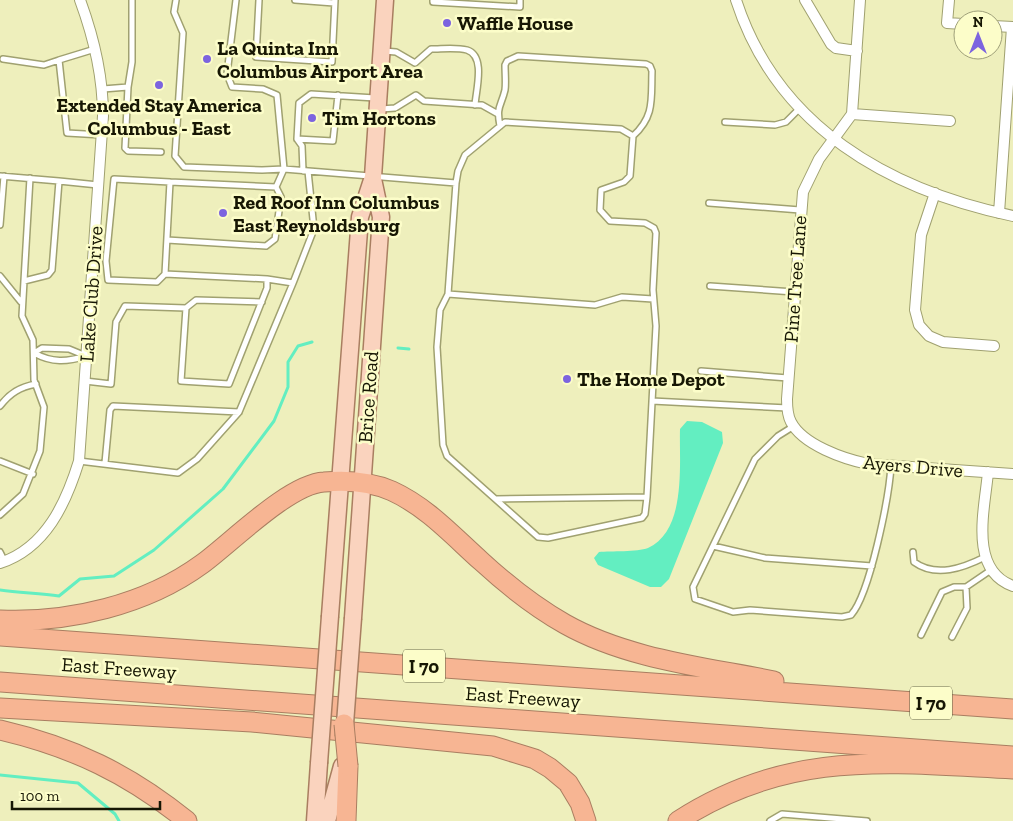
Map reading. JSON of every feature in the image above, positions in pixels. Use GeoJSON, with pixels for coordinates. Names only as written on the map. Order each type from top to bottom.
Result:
{"type":"FeatureCollection","features":[{"type":"Feature","properties":{"kind":"highway"},"geometry":{"type":"LineString","coordinates":[[0,620],[50,619],[82,614],[133,599],[158,589],[202,565],[294,493],[309,485],[322,482],[363,483],[390,490],[421,508],[484,564],[530,601],[565,624],[589,635],[647,655],[849,697]]}},
{"type":"Feature","properties":{"kind":"highway","name":"East Freeway"},"geometry":{"type":"LineString","coordinates":[[0,636],[1013,709]]}},
{"type":"Feature","properties":{"kind":"highway","name":"East Freeway"},"geometry":{"type":"LineString","coordinates":[[0,682],[1013,756]]}},
{"type":"Feature","properties":{"kind":"highway"},"geometry":{"type":"LineString","coordinates":[[0,708],[252,722],[494,746],[535,759],[550,768],[568,783],[580,803],[586,821]]}},
{"type":"Feature","properties":{"kind":"highway"},"geometry":{"type":"LineString","coordinates":[[344,724],[346,821]]}},
{"type":"Feature","properties":{"kind":"highway"},"geometry":{"type":"LineString","coordinates":[[0,730],[61,748],[112,769],[146,790],[187,821]]}},
{"type":"Feature","properties":{"kind":"highway"},"geometry":{"type":"LineString","coordinates":[[678,821],[702,805],[733,791],[806,769],[849,763],[1013,768]]}},
{"type":"Feature","properties":{"kind":"main road","name":"Brice Road"},"geometry":{"type":"LineString","coordinates":[[315,821],[360,217],[372,177],[385,0]]}},
{"type":"Feature","properties":{"kind":"main road","name":"Brice Road"},"geometry":{"type":"LineString","coordinates":[[344,724],[381,217],[372,177]]}},
{"type":"Feature","properties":{"kind":"main road","name":"Brice Road"},"geometry":{"type":"LineString","coordinates":[[340,482],[353,618]]}},
{"type":"Feature","properties":{"kind":"main road"},"geometry":{"type":"LineString","coordinates":[[327,821],[345,766]]}},
{"type":"Feature","properties":{"kind":"main road"},"geometry":{"type":"LineString","coordinates":[[337,821],[345,766]]}},
{"type":"Feature","properties":{"kind":"street","name":"Lake Club Drive"},"geometry":{"type":"LineString","coordinates":[[2,562],[28,548],[49,528],[63,504],[79,461],[99,185],[103,89],[96,49],[80,0]]}},
{"type":"Feature","properties":{"kind":"street"},"geometry":{"type":"LineString","coordinates":[[736,0],[755,48],[775,79],[799,109],[833,140],[875,167],[935,193],[960,203],[1013,216]]}},
{"type":"Feature","properties":{"kind":"street"},"geometry":{"type":"LineString","coordinates":[[805,0],[831,44],[836,48],[857,51]]}},
{"type":"Feature","properties":{"kind":"street"},"geometry":{"type":"LineString","coordinates":[[860,0],[852,114],[950,121]]}},
{"type":"Feature","properties":{"kind":"street"},"geometry":{"type":"LineString","coordinates":[[949,0],[947,23],[953,23]]}},
{"type":"Feature","properties":{"kind":"street"},"geometry":{"type":"LineString","coordinates":[[999,213],[1013,27]]}},
{"type":"Feature","properties":{"kind":"street","name":"Pine Tree Lane"},"geometry":{"type":"LineString","coordinates":[[794,426],[791,422],[788,408],[788,378],[800,210],[806,181],[852,114]]}},
{"type":"Feature","properties":{"kind":"street"},"geometry":{"type":"LineString","coordinates":[[935,193],[920,244],[915,310],[919,325],[929,336],[943,342],[994,346]]}},
{"type":"Feature","properties":{"kind":"street","name":"Ayers Drive"},"geometry":{"type":"LineString","coordinates":[[794,426],[809,439],[840,457],[868,464],[1013,474]]}},
{"type":"Feature","properties":{"kind":"street"},"geometry":{"type":"LineString","coordinates":[[988,472],[983,544],[985,557],[991,570],[1001,580],[1013,586]]}},
{"type":"Feature","properties":{"kind":"lane"},"geometry":{"type":"LineString","coordinates":[[132,0],[132,62],[128,87],[125,148],[128,150],[161,152]]}},
{"type":"Feature","properties":{"kind":"lane"},"geometry":{"type":"LineString","coordinates":[[176,0],[174,12],[183,33],[175,156],[184,167],[284,169],[456,184]]}},
{"type":"Feature","properties":{"kind":"lane"},"geometry":{"type":"LineString","coordinates":[[236,0],[227,74],[232,87],[263,89],[277,95],[284,169],[276,187]]}},
{"type":"Feature","properties":{"kind":"lane"},"geometry":{"type":"LineString","coordinates":[[260,0],[256,57],[332,62],[334,1],[295,0]]}},
{"type":"Feature","properties":{"kind":"lane"},"geometry":{"type":"LineString","coordinates":[[433,0],[433,2],[520,7],[520,0]]}},
{"type":"Feature","properties":{"kind":"lane"},"geometry":{"type":"LineString","coordinates":[[3,59],[44,65],[96,49]]}},
{"type":"Feature","properties":{"kind":"lane"},"geometry":{"type":"LineString","coordinates":[[382,50],[396,52],[414,63],[431,49],[468,50],[476,57],[479,64],[475,105]]}},
{"type":"Feature","properties":{"kind":"lane"},"geometry":{"type":"LineString","coordinates":[[500,126],[498,114],[500,100],[505,91],[505,65],[512,58],[518,56],[646,64],[650,66],[652,71],[650,111],[648,120],[633,136],[630,176],[624,182],[601,190],[600,210],[610,221],[645,223],[654,228],[656,233],[653,299],[656,326],[645,514],[642,518],[548,538],[538,537],[447,456],[443,445],[437,347],[440,310],[448,294],[458,171],[465,155],[472,147],[493,134],[505,122],[621,129],[633,136]]}},
{"type":"Feature","properties":{"kind":"lane"},"geometry":{"type":"LineString","coordinates":[[59,60],[67,133],[102,135]]}},
{"type":"Feature","properties":{"kind":"lane"},"geometry":{"type":"LineString","coordinates":[[103,89],[128,87]]}},
{"type":"Feature","properties":{"kind":"lane"},"geometry":{"type":"LineString","coordinates":[[79,461],[178,473],[197,459],[239,412],[314,228],[302,146],[297,139],[299,103],[311,94],[338,96],[395,108],[416,95],[424,100],[482,105],[498,114]]}},
{"type":"Feature","properties":{"kind":"lane"},"geometry":{"type":"LineString","coordinates":[[297,139],[332,141],[338,96]]}},
{"type":"Feature","properties":{"kind":"lane"},"geometry":{"type":"LineString","coordinates":[[725,122],[775,126],[786,122],[799,109]]}},
{"type":"Feature","properties":{"kind":"lane"},"geometry":{"type":"LineString","coordinates":[[0,225],[2,176],[99,185]]}},
{"type":"Feature","properties":{"kind":"lane"},"geometry":{"type":"LineString","coordinates":[[0,515],[23,494],[33,474],[40,451],[44,407],[36,384],[33,340],[22,316],[21,302],[24,282],[30,178]]}},
{"type":"Feature","properties":{"kind":"lane"},"geometry":{"type":"LineString","coordinates":[[170,182],[165,274],[157,282],[108,280],[106,261],[114,179],[276,187]]}},
{"type":"Feature","properties":{"kind":"lane"},"geometry":{"type":"LineString","coordinates":[[24,282],[48,275],[52,270],[59,181]]}},
{"type":"Feature","properties":{"kind":"lane"},"geometry":{"type":"LineString","coordinates":[[167,240],[266,246],[275,239],[281,197],[276,187]]}},
{"type":"Feature","properties":{"kind":"lane"},"geometry":{"type":"LineString","coordinates":[[709,203],[800,210]]}},
{"type":"Feature","properties":{"kind":"lane"},"geometry":{"type":"LineString","coordinates":[[165,274],[267,279],[293,283]]}},
{"type":"Feature","properties":{"kind":"lane"},"geometry":{"type":"LineString","coordinates":[[0,276],[21,302]]}},
{"type":"Feature","properties":{"kind":"lane"},"geometry":{"type":"LineString","coordinates":[[186,308],[180,381],[229,384],[262,302],[267,288],[267,279]]}},
{"type":"Feature","properties":{"kind":"lane"},"geometry":{"type":"LineString","coordinates":[[710,286],[794,292]]}},
{"type":"Feature","properties":{"kind":"lane"},"geometry":{"type":"LineString","coordinates":[[448,294],[595,305],[622,297],[653,299]]}},
{"type":"Feature","properties":{"kind":"lane"},"geometry":{"type":"LineString","coordinates":[[84,381],[111,384],[116,322],[125,306],[186,308],[196,300],[262,302]]}},
{"type":"Feature","properties":{"kind":"lane"},"geometry":{"type":"LineString","coordinates":[[34,353],[42,348],[69,349],[86,356]]}},
{"type":"Feature","properties":{"kind":"lane"},"geometry":{"type":"LineString","coordinates":[[34,353],[47,360],[69,362],[86,356]]}},
{"type":"Feature","properties":{"kind":"lane"},"geometry":{"type":"LineString","coordinates":[[701,371],[788,378]]}},
{"type":"Feature","properties":{"kind":"lane"},"geometry":{"type":"LineString","coordinates":[[0,406],[14,392],[23,387],[36,384]]}},
{"type":"Feature","properties":{"kind":"lane"},"geometry":{"type":"LineString","coordinates":[[652,401],[788,408]]}},
{"type":"Feature","properties":{"kind":"lane"},"geometry":{"type":"LineString","coordinates":[[105,463],[110,410],[113,406],[239,412]]}},
{"type":"Feature","properties":{"kind":"lane"},"geometry":{"type":"LineString","coordinates":[[794,426],[778,436],[756,459],[693,587],[693,595],[701,602],[733,612],[750,610],[847,616],[853,613],[872,566],[890,483],[891,466]]}},
{"type":"Feature","properties":{"kind":"lane"},"geometry":{"type":"LineString","coordinates":[[0,461],[33,474]]}},
{"type":"Feature","properties":{"kind":"lane"},"geometry":{"type":"LineString","coordinates":[[496,499],[647,497]]}},
{"type":"Feature","properties":{"kind":"lane"},"geometry":{"type":"LineString","coordinates":[[713,546],[765,558],[872,566]]}},
{"type":"Feature","properties":{"kind":"lane"},"geometry":{"type":"LineString","coordinates":[[0,552],[2,562]]}},
{"type":"Feature","properties":{"kind":"lane"},"geometry":{"type":"LineString","coordinates":[[913,552],[914,562],[921,568],[947,571],[961,569],[985,557]]}},
{"type":"Feature","properties":{"kind":"lane"},"geometry":{"type":"LineString","coordinates":[[921,635],[942,592],[954,587],[966,587],[991,570]]}},
{"type":"Feature","properties":{"kind":"lane"},"geometry":{"type":"LineString","coordinates":[[952,637],[967,608],[966,587]]}},
{"type":"Feature","properties":{"kind":"lane"},"geometry":{"type":"LineString","coordinates":[[770,821],[782,814],[867,821]]}},
{"type":"Feature","properties":{"kind":"shaded area"},"geometry":{"type":"Polygon","coordinates":[[[687,421],[702,422],[722,432],[723,443],[669,579],[661,587],[650,587],[598,565],[594,558],[599,552],[631,551],[648,548],[661,539],[669,527],[675,512],[680,477],[680,429],[687,421]]]}},
{"type":"Feature","properties":{"kind":"waterway"},"geometry":{"type":"LineString","coordinates":[[0,590],[59,596],[80,579],[114,576],[154,550],[223,489],[274,421],[288,387],[288,362],[298,346],[312,342]]}},
{"type":"Feature","properties":{"kind":"waterway"},"geometry":{"type":"LineString","coordinates":[[398,348],[409,349]]}},
{"type":"Feature","properties":{"kind":"waterway"},"geometry":{"type":"LineString","coordinates":[[0,775],[78,783],[115,814],[119,821]]}},
{"type":"Feature","properties":{"kind":"place","name":"Waffle House"},"geometry":{"type":"Point","coordinates":[447,23]}},
{"type":"Feature","properties":{"kind":"place","name":"La Quinta Inn Columbus Airport Area"},"geometry":{"type":"Point","coordinates":[207,59]}},
{"type":"Feature","properties":{"kind":"place","name":"Extended Stay America Columbus - East"},"geometry":{"type":"Point","coordinates":[159,85]}},
{"type":"Feature","properties":{"kind":"place","name":"Tim Hortons"},"geometry":{"type":"Point","coordinates":[312,118]}},
{"type":"Feature","properties":{"kind":"place","name":"Red Roof Inn Columbus East Reynoldsburg"},"geometry":{"type":"Point","coordinates":[223,213]}},
{"type":"Feature","properties":{"kind":"place","name":"The Home Depot"},"geometry":{"type":"Point","coordinates":[567,379]}}]}
